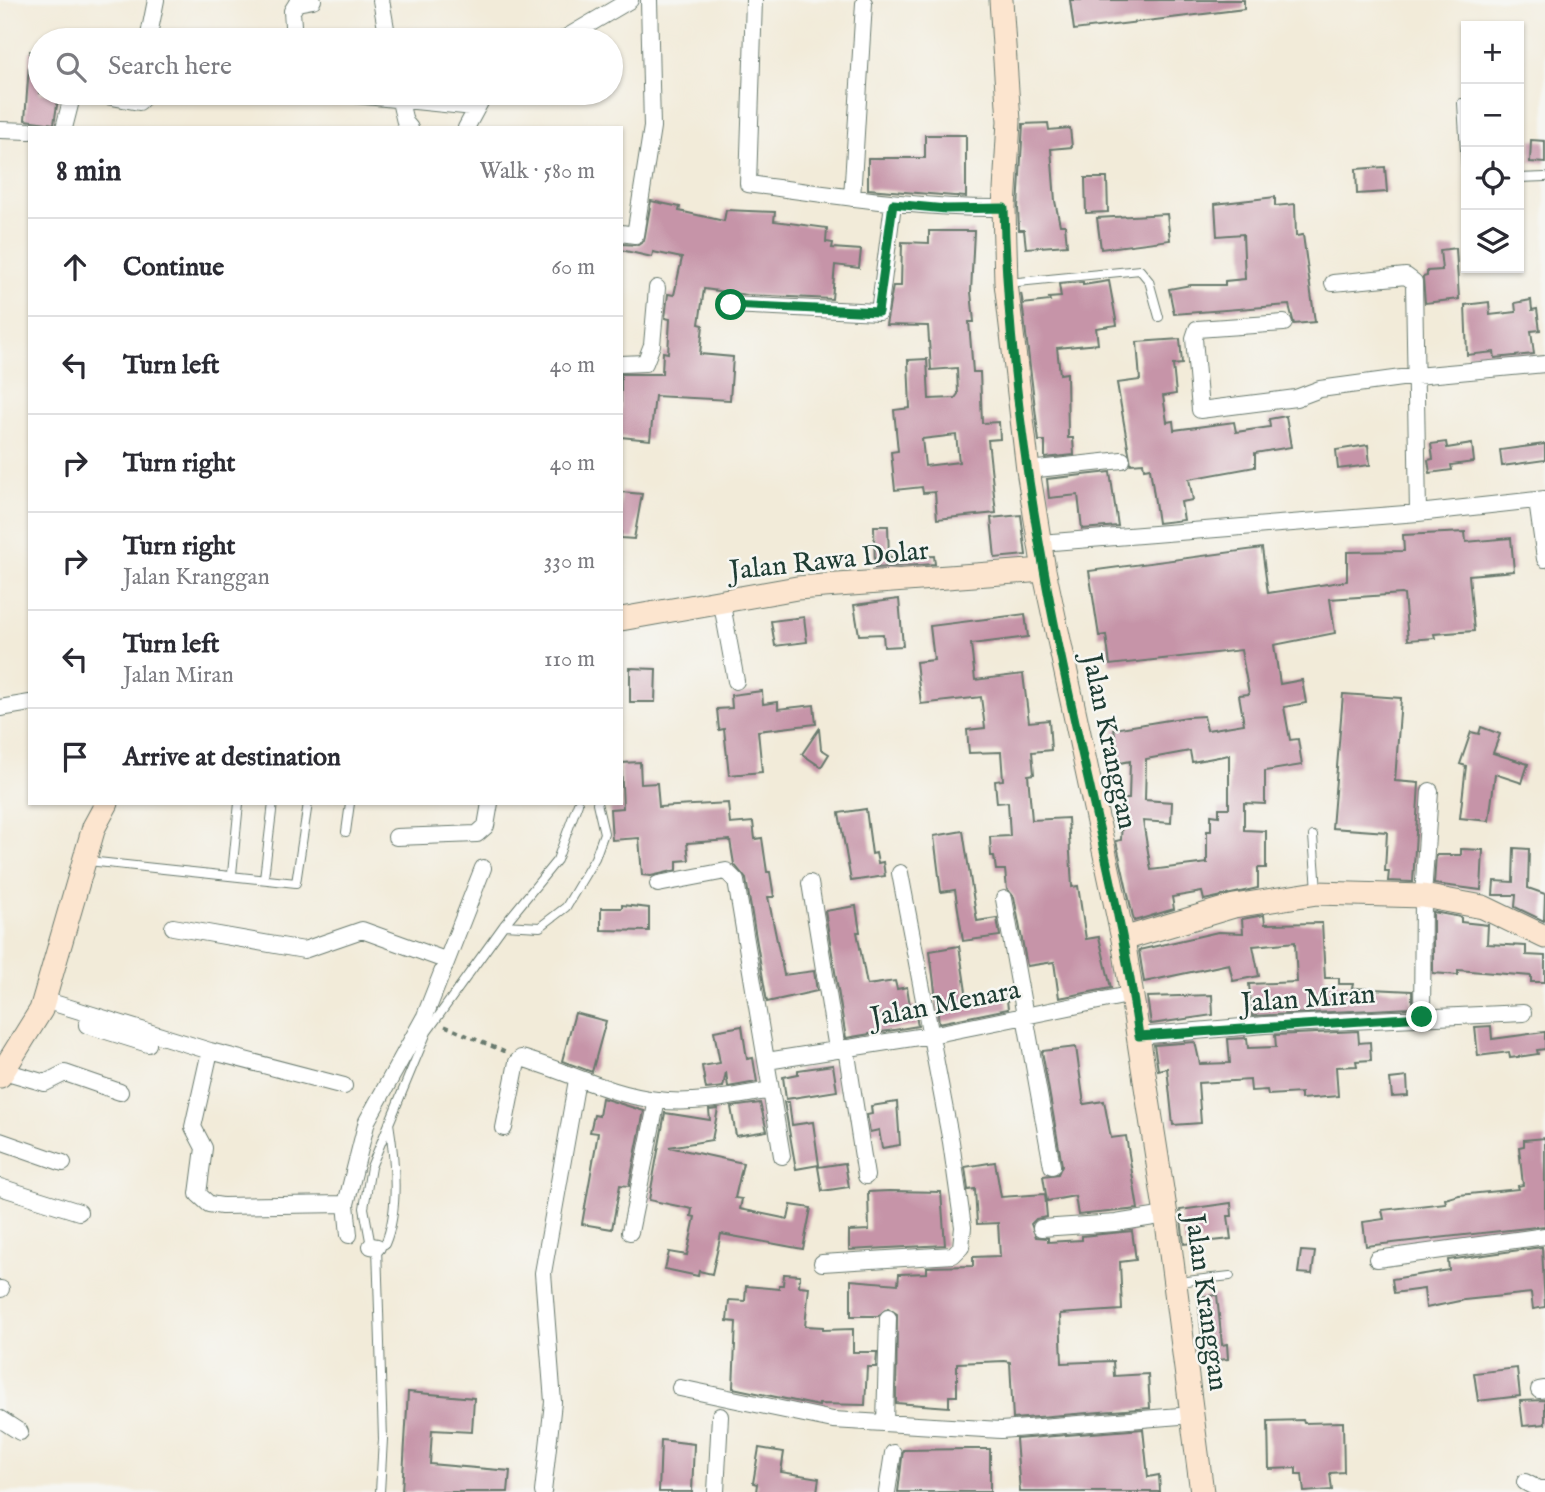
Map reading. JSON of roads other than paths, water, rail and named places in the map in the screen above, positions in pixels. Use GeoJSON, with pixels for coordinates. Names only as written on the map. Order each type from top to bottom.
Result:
{"type":"FeatureCollection","features":[{"type":"Feature","properties":{"kind":"main road","name":"Jalan Kranggan"},"geometry":{"type":"LineString","coordinates":[[1001,0],[1009,121],[1004,208],[1006,283],[1028,470],[1044,570],[1124,939],[1166,1215],[1202,1492]]}},
{"type":"Feature","properties":{"kind":"main road","name":"Jalan Rawa Dolar"},"geometry":{"type":"LineString","coordinates":[[623,619],[721,599],[797,588],[1044,570]]}},
{"type":"Feature","properties":{"kind":"main road"},"geometry":{"type":"LineString","coordinates":[[2,1073],[42,1005],[94,827],[106,805]]}},
{"type":"Feature","properties":{"kind":"main road"},"geometry":{"type":"LineString","coordinates":[[1124,939],[1234,906],[1317,893],[1423,896],[1483,907],[1545,937]]}},
{"type":"Feature","properties":{"kind":"street"},"geometry":{"type":"LineString","coordinates":[[150,28],[156,0]]}},
{"type":"Feature","properties":{"kind":"street"},"geometry":{"type":"LineString","coordinates":[[293,28],[292,11],[297,3],[313,0]]}},
{"type":"Feature","properties":{"kind":"street"},"geometry":{"type":"LineString","coordinates":[[381,0],[386,28]]}},
{"type":"Feature","properties":{"kind":"street"},"geometry":{"type":"LineString","coordinates":[[623,233],[635,235],[652,127],[649,0]]}},
{"type":"Feature","properties":{"kind":"street"},"geometry":{"type":"LineString","coordinates":[[754,0],[748,184],[946,209],[1004,208]]}},
{"type":"Feature","properties":{"kind":"street"},"geometry":{"type":"LineString","coordinates":[[581,28],[625,1]]}},
{"type":"Feature","properties":{"kind":"street"},"geometry":{"type":"LineString","coordinates":[[852,198],[864,3]]}},
{"type":"Feature","properties":{"kind":"street"},"geometry":{"type":"LineString","coordinates":[[65,126],[71,105]]}},
{"type":"Feature","properties":{"kind":"street"},"geometry":{"type":"LineString","coordinates":[[401,105],[405,122],[409,126]]}},
{"type":"Feature","properties":{"kind":"street"},"geometry":{"type":"LineString","coordinates":[[462,105],[474,107],[467,126]]}},
{"type":"Feature","properties":{"kind":"street"},"geometry":{"type":"LineString","coordinates":[[2,130],[28,131]]}},
{"type":"Feature","properties":{"kind":"street"},"geometry":{"type":"LineString","coordinates":[[731,305],[878,312],[893,204]]}},
{"type":"Feature","properties":{"kind":"street"},"geometry":{"type":"LineString","coordinates":[[1334,283],[1411,278],[1415,304],[1418,513]]}},
{"type":"Feature","properties":{"kind":"street"},"geometry":{"type":"LineString","coordinates":[[623,364],[645,363],[652,345],[657,288]]}},
{"type":"Feature","properties":{"kind":"street"},"geometry":{"type":"LineString","coordinates":[[1284,323],[1197,329],[1194,338],[1200,410],[1296,398],[1320,389],[1416,376],[1545,364]]}},
{"type":"Feature","properties":{"kind":"street"},"geometry":{"type":"LineString","coordinates":[[1028,470],[1122,460]]}},
{"type":"Feature","properties":{"kind":"street"},"geometry":{"type":"LineString","coordinates":[[1040,543],[1418,513],[1541,500],[1545,559]]}},
{"type":"Feature","properties":{"kind":"street"},"geometry":{"type":"LineString","coordinates":[[721,599],[736,681]]}},
{"type":"Feature","properties":{"kind":"street"},"geometry":{"type":"LineString","coordinates":[[0,708],[28,703]]}},
{"type":"Feature","properties":{"kind":"street"},"geometry":{"type":"LineString","coordinates":[[1422,1017],[1423,896],[1430,791]]}},
{"type":"Feature","properties":{"kind":"street"},"geometry":{"type":"LineString","coordinates":[[396,837],[477,834],[486,826],[490,805]]}},
{"type":"Feature","properties":{"kind":"street"},"geometry":{"type":"LineString","coordinates":[[349,1235],[346,1205],[367,1121],[425,1016],[483,868]]}},
{"type":"Feature","properties":{"kind":"street"},"geometry":{"type":"LineString","coordinates":[[658,884],[726,871],[732,874],[738,889],[782,1156]]}},
{"type":"Feature","properties":{"kind":"street"},"geometry":{"type":"LineString","coordinates":[[822,1263],[938,1256],[960,1251],[962,1227],[959,1203],[900,873]]}},
{"type":"Feature","properties":{"kind":"street"},"geometry":{"type":"LineString","coordinates":[[810,883],[866,1176]]}},
{"type":"Feature","properties":{"kind":"street"},"geometry":{"type":"LineString","coordinates":[[1004,900],[1027,1013],[1052,1166]]}},
{"type":"Feature","properties":{"kind":"street"},"geometry":{"type":"LineString","coordinates":[[173,927],[304,950],[362,930],[445,960]]}},
{"type":"Feature","properties":{"kind":"street","name":"Jalan Menara"},"geometry":{"type":"LineString","coordinates":[[767,1061],[931,1035],[1027,1013],[1133,994]]}},
{"type":"Feature","properties":{"kind":"street"},"geometry":{"type":"LineString","coordinates":[[42,1005],[148,1044]]}},
{"type":"Feature","properties":{"kind":"street"},"geometry":{"type":"LineString","coordinates":[[42,1005],[344,1087]]}},
{"type":"Feature","properties":{"kind":"street","name":"Jalan Miran"},"geometry":{"type":"LineString","coordinates":[[1139,1036],[1523,1013]]}},
{"type":"Feature","properties":{"kind":"street"},"geometry":{"type":"LineString","coordinates":[[210,1051],[193,1127],[204,1148],[198,1194],[209,1204],[222,1206],[346,1205]]}},
{"type":"Feature","properties":{"kind":"street"},"geometry":{"type":"LineString","coordinates":[[504,1128],[519,1060],[578,1080],[657,1100],[724,1097],[771,1090]]}},
{"type":"Feature","properties":{"kind":"street"},"geometry":{"type":"LineString","coordinates":[[2,1073],[46,1083],[65,1073],[120,1092]]}},
{"type":"Feature","properties":{"kind":"street"},"geometry":{"type":"LineString","coordinates":[[543,1492],[553,1402],[543,1273],[578,1080]]}},
{"type":"Feature","properties":{"kind":"street"},"geometry":{"type":"LineString","coordinates":[[630,1232],[657,1100]]}},
{"type":"Feature","properties":{"kind":"street"},"geometry":{"type":"LineString","coordinates":[[0,1141],[64,1163]]}},
{"type":"Feature","properties":{"kind":"street"},"geometry":{"type":"LineString","coordinates":[[0,1187],[79,1212]]}},
{"type":"Feature","properties":{"kind":"street"},"geometry":{"type":"LineString","coordinates":[[1041,1228],[1116,1223],[1166,1215]]}},
{"type":"Feature","properties":{"kind":"street"},"geometry":{"type":"LineString","coordinates":[[1377,1259],[1545,1236]]}},
{"type":"Feature","properties":{"kind":"street"},"geometry":{"type":"LineString","coordinates":[[885,1423],[888,1318]]}},
{"type":"Feature","properties":{"kind":"street"},"geometry":{"type":"LineString","coordinates":[[680,1388],[833,1420],[1001,1430],[1193,1415]]}},
{"type":"Feature","properties":{"kind":"street"},"geometry":{"type":"LineString","coordinates":[[716,1492],[720,1416]]}},
{"type":"Feature","properties":{"kind":"street"},"geometry":{"type":"LineString","coordinates":[[0,1419],[20,1432]]}},
{"type":"Feature","properties":{"kind":"street"},"geometry":{"type":"LineString","coordinates":[[887,1492],[893,1453]]}},
{"type":"Feature","properties":{"kind":"street"},"geometry":{"type":"LineString","coordinates":[[1525,1482],[1538,1489],[1545,1489]]}},
{"type":"Feature","properties":{"kind":"lane"},"geometry":{"type":"LineString","coordinates":[[1524,178],[1545,177]]}},
{"type":"Feature","properties":{"kind":"lane"},"geometry":{"type":"LineString","coordinates":[[1006,283],[1139,270],[1149,281],[1159,317]]}},
{"type":"Feature","properties":{"kind":"lane"},"geometry":{"type":"LineString","coordinates":[[232,874],[239,805]]}},
{"type":"Feature","properties":{"kind":"lane"},"geometry":{"type":"LineString","coordinates":[[264,878],[273,805]]}},
{"type":"Feature","properties":{"kind":"lane"},"geometry":{"type":"LineString","coordinates":[[85,860],[299,881],[308,805]]}},
{"type":"Feature","properties":{"kind":"lane"},"geometry":{"type":"LineString","coordinates":[[346,832],[350,805]]}},
{"type":"Feature","properties":{"kind":"lane"},"geometry":{"type":"LineString","coordinates":[[380,1492],[383,1439],[374,1246],[364,1208],[371,1167],[427,1032],[503,925],[557,860],[577,805]]}},
{"type":"Feature","properties":{"kind":"lane"},"geometry":{"type":"LineString","coordinates":[[503,925],[540,927],[566,907],[595,858],[604,833],[597,805]]}},
{"type":"Feature","properties":{"kind":"lane"},"geometry":{"type":"LineString","coordinates":[[1313,836],[1317,893]]}},
{"type":"Feature","properties":{"kind":"lane"},"geometry":{"type":"LineString","coordinates":[[374,1246],[386,1244],[393,1227],[393,1149],[389,1123]]}},
{"type":"Feature","properties":{"kind":"lane"},"geometry":{"type":"LineString","coordinates":[[1175,1282],[1230,1276]]}}]}
